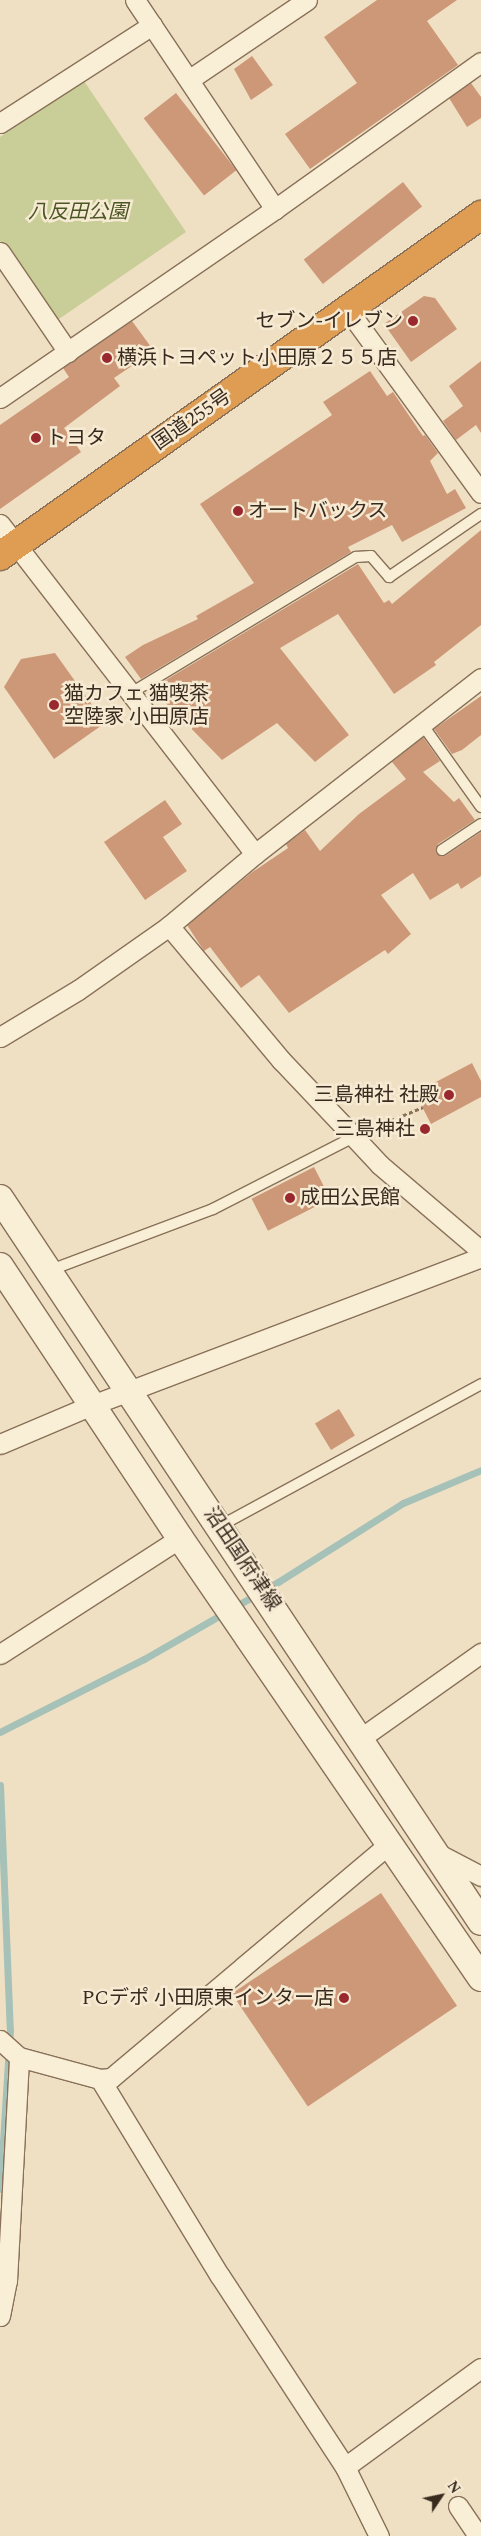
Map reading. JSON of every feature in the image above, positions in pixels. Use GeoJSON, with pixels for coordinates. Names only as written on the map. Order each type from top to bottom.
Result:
{"type":"FeatureCollection","features":[{"type":"Feature","properties":{"kind":"highway","name":"国道255号"},"geometry":{"type":"LineString","coordinates":[[5,542],[348,310],[481,215]]}},
{"type":"Feature","properties":{"kind":"main road","name":"沼田国府津線"},"geometry":{"type":"LineString","coordinates":[[0,1198],[129,1393],[254,1576],[358,1740],[481,1922]]}},
{"type":"Feature","properties":{"kind":"main road","name":"沼田国府津線"},"geometry":{"type":"LineString","coordinates":[[3,1278],[92,1405],[180,1538],[481,1978]]}},
{"type":"Feature","properties":{"kind":"street"},"geometry":{"type":"LineString","coordinates":[[135,0],[190,79],[275,209]]}},
{"type":"Feature","properties":{"kind":"street"},"geometry":{"type":"LineString","coordinates":[[190,79],[307,0]]}},
{"type":"Feature","properties":{"kind":"street"},"geometry":{"type":"LineString","coordinates":[[0,123],[152,25]]}},
{"type":"Feature","properties":{"kind":"street"},"geometry":{"type":"LineString","coordinates":[[0,398],[275,209],[481,62]]}},
{"type":"Feature","properties":{"kind":"street"},"geometry":{"type":"LineString","coordinates":[[0,252],[68,352]]}},
{"type":"Feature","properties":{"kind":"street"},"geometry":{"type":"LineString","coordinates":[[348,310],[481,494]]}},
{"type":"Feature","properties":{"kind":"street"},"geometry":{"type":"LineString","coordinates":[[5,542],[130,693],[255,854]]}},
{"type":"Feature","properties":{"kind":"street"},"geometry":{"type":"LineString","coordinates":[[0,1037],[78,990],[169,926],[255,854],[481,678]]}},
{"type":"Feature","properties":{"kind":"street"},"geometry":{"type":"LineString","coordinates":[[169,926],[281,1060],[380,1165],[481,1251]]}},
{"type":"Feature","properties":{"kind":"street"},"geometry":{"type":"LineString","coordinates":[[0,1444],[92,1405],[129,1393],[481,1257]]}},
{"type":"Feature","properties":{"kind":"street"},"geometry":{"type":"LineString","coordinates":[[0,1654],[180,1538]]}},
{"type":"Feature","properties":{"kind":"street"},"geometry":{"type":"LineString","coordinates":[[358,1740],[481,1653]]}},
{"type":"Feature","properties":{"kind":"street"},"geometry":{"type":"LineString","coordinates":[[0,2040],[19,2057],[100,2079],[110,2078],[390,1843]]}},
{"type":"Feature","properties":{"kind":"street"},"geometry":{"type":"LineString","coordinates":[[433,1851],[481,1876]]}},
{"type":"Feature","properties":{"kind":"street"},"geometry":{"type":"LineString","coordinates":[[0,2316],[7,2281],[19,2057]]}},
{"type":"Feature","properties":{"kind":"street"},"geometry":{"type":"LineString","coordinates":[[100,2079],[220,2276],[345,2467],[379,2536]]}},
{"type":"Feature","properties":{"kind":"street"},"geometry":{"type":"LineString","coordinates":[[345,2467],[481,2368]]}},
{"type":"Feature","properties":{"kind":"street"},"geometry":{"type":"LineString","coordinates":[[458,2506],[478,2536]]}},
{"type":"Feature","properties":{"kind":"lane"},"geometry":{"type":"LineString","coordinates":[[130,693],[356,557],[371,556],[389,577],[481,514]]}},
{"type":"Feature","properties":{"kind":"lane"},"geometry":{"type":"LineString","coordinates":[[422,724],[481,807]]}},
{"type":"Feature","properties":{"kind":"lane"},"geometry":{"type":"LineString","coordinates":[[442,850],[481,824]]}},
{"type":"Feature","properties":{"kind":"lane"},"geometry":{"type":"LineString","coordinates":[[48,1271],[213,1209],[354,1137]]}},
{"type":"Feature","properties":{"kind":"lane"},"geometry":{"type":"LineString","coordinates":[[220,1526],[481,1384]]}},
{"type":"Feature","properties":{"kind":"path"},"geometry":{"type":"LineString","coordinates":[[354,1137],[423,1107]]}},
{"type":"Feature","properties":{"kind":"green space","name":"八反田公園"},"geometry":{"type":"Polygon","coordinates":[[[84,81],[186,232],[56,321],[0,241],[0,137],[84,81]]]}},
{"type":"Feature","properties":{"kind":"building"},"geometry":{"type":"Polygon","coordinates":[[[377,0],[457,0],[427,21],[458,65],[310,169],[285,134],[357,83],[324,37],[377,0]]]}},
{"type":"Feature","properties":{"kind":"building"},"geometry":{"type":"Polygon","coordinates":[[[252,56],[273,85],[251,100],[234,69],[252,56]]]}},
{"type":"Feature","properties":{"kind":"building"},"geometry":{"type":"Polygon","coordinates":[[[471,83],[481,97],[481,118],[467,127],[449,98],[471,83]]]}},
{"type":"Feature","properties":{"kind":"building"},"geometry":{"type":"Polygon","coordinates":[[[176,93],[236,170],[204,195],[144,118],[176,93]]]}},
{"type":"Feature","properties":{"kind":"building"},"geometry":{"type":"Polygon","coordinates":[[[403,182],[422,206],[323,284],[304,260],[403,182]]]}},
{"type":"Feature","properties":{"kind":"building"},"geometry":{"type":"Polygon","coordinates":[[[424,296],[435,298],[457,329],[411,362],[384,324],[424,296]]]}},
{"type":"Feature","properties":{"kind":"building"},"geometry":{"type":"Polygon","coordinates":[[[132,321],[154,351],[114,378],[120,386],[64,428],[81,452],[0,509],[0,425],[69,377],[63,368],[132,321]]]}},
{"type":"Feature","properties":{"kind":"building"},"geometry":{"type":"Polygon","coordinates":[[[481,361],[481,433],[476,425],[456,440],[443,421],[463,406],[449,386],[481,361]]]}},
{"type":"Feature","properties":{"kind":"building"},"geometry":{"type":"Polygon","coordinates":[[[370,371],[387,396],[393,392],[423,436],[425,435],[438,453],[430,461],[447,494],[455,489],[466,508],[402,542],[392,525],[348,547],[351,552],[141,679],[125,657],[143,645],[198,619],[196,616],[254,583],[200,504],[332,415],[323,402],[370,371]]]}},
{"type":"Feature","properties":{"kind":"building"},"geometry":{"type":"Polygon","coordinates":[[[481,530],[481,625],[434,662],[436,665],[394,694],[338,614],[280,648],[349,735],[315,762],[277,723],[222,760],[175,712],[173,714],[156,686],[358,564],[384,603],[389,600],[392,604],[481,530]]]}},
{"type":"Feature","properties":{"kind":"building","name":"猫カフェ 猫喫茶 空陸家 小田原店"},"geometry":{"type":"Polygon","coordinates":[[[55,653],[105,723],[54,759],[4,687],[21,659],[55,653]]]}},
{"type":"Feature","properties":{"kind":"building"},"geometry":{"type":"Polygon","coordinates":[[[481,696],[481,735],[462,750],[452,754],[434,729],[481,696]]]}},
{"type":"Feature","properties":{"kind":"building"},"geometry":{"type":"Polygon","coordinates":[[[423,737],[440,761],[423,772],[454,802],[459,798],[475,820],[438,844],[436,853],[445,856],[481,832],[481,876],[461,889],[458,883],[430,900],[413,873],[381,895],[411,934],[388,954],[385,950],[289,1013],[259,975],[241,988],[210,947],[204,951],[187,925],[251,873],[288,848],[286,844],[305,830],[320,851],[359,814],[406,779],[392,762],[423,737]]]}},
{"type":"Feature","properties":{"kind":"building"},"geometry":{"type":"Polygon","coordinates":[[[165,800],[182,824],[163,837],[187,871],[145,900],[104,842],[165,800]]]}},
{"type":"Feature","properties":{"kind":"building","name":"三島神社 社殿"},"geometry":{"type":"Polygon","coordinates":[[[472,1063],[481,1081],[481,1097],[431,1124],[415,1093],[472,1063]]]}},
{"type":"Feature","properties":{"kind":"building","name":"成田公民館"},"geometry":{"type":"Polygon","coordinates":[[[314,1167],[330,1199],[268,1231],[252,1199],[314,1167]]]}},
{"type":"Feature","properties":{"kind":"building"},"geometry":{"type":"Polygon","coordinates":[[[339,1409],[355,1436],[331,1450],[315,1423],[339,1409]]]}},
{"type":"Feature","properties":{"kind":"building"},"geometry":{"type":"Polygon","coordinates":[[[381,1893],[457,2006],[308,2106],[232,1994],[381,1893]]]}},
{"type":"Feature","properties":{"kind":"waterway"},"geometry":{"type":"LineString","coordinates":[[0,1732],[144,1659],[278,1582],[403,1503],[481,1470]]}},
{"type":"Feature","properties":{"kind":"waterway"},"geometry":{"type":"LineString","coordinates":[[0,1785],[10,2030],[0,2189]]}},
{"type":"Feature","properties":{"kind":"place","name":"セブン-イレブン"},"geometry":{"type":"Point","coordinates":[413,321]}},
{"type":"Feature","properties":{"kind":"place","name":"横浜トヨペット小田原２５５店"},"geometry":{"type":"Point","coordinates":[107,358]}},
{"type":"Feature","properties":{"kind":"place","name":"トヨタ"},"geometry":{"type":"Point","coordinates":[36,438]}},
{"type":"Feature","properties":{"kind":"place","name":"オートバックス"},"geometry":{"type":"Point","coordinates":[238,511]}},
{"type":"Feature","properties":{"kind":"place","name":"猫カフェ 猫喫茶 空陸家 小田原店"},"geometry":{"type":"Point","coordinates":[54,705]}},
{"type":"Feature","properties":{"kind":"place","name":"三島神社 社殿"},"geometry":{"type":"Point","coordinates":[449,1095]}},
{"type":"Feature","properties":{"kind":"place","name":"三島神社"},"geometry":{"type":"Point","coordinates":[425,1129]}},
{"type":"Feature","properties":{"kind":"place","name":"成田公民館"},"geometry":{"type":"Point","coordinates":[290,1198]}},
{"type":"Feature","properties":{"kind":"place","name":"PCデポ 小田原東インター店"},"geometry":{"type":"Point","coordinates":[344,1998]}}]}
